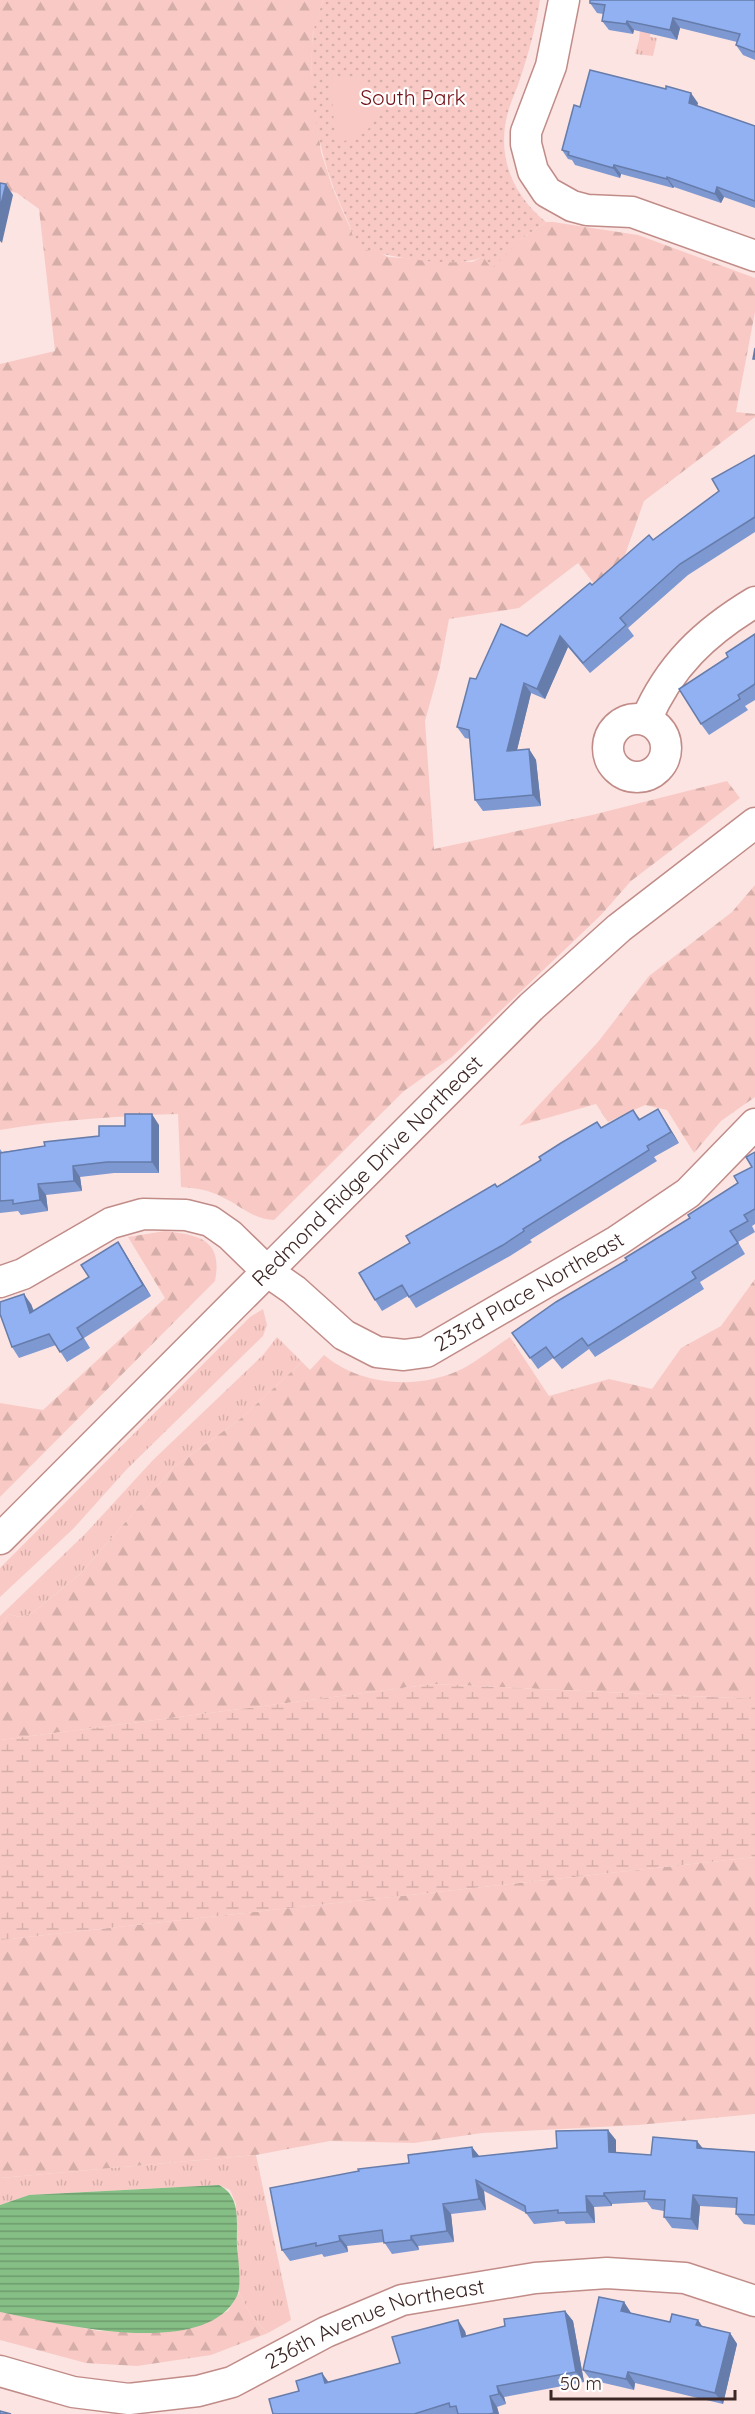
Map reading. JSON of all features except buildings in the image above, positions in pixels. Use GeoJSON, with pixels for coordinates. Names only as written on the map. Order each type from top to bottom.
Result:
{"type":"FeatureCollection","features":[{"type":"Feature","properties":{"kind":"street"},"geometry":{"type":"LineString","coordinates":[[564,0],[550,66],[526,132],[526,144],[533,171],[547,192],[572,206],[587,210],[632,212],[755,256]]}},
{"type":"Feature","properties":{"kind":"street"},"geometry":{"type":"LineString","coordinates":[[646,720],[661,689],[688,652],[755,602]]}},
{"type":"Feature","properties":{"kind":"street","name":"Redmond Ridge Drive Northeast"},"geometry":{"type":"LineString","coordinates":[[0,1539],[531,1007],[619,928],[755,823]]}},
{"type":"Feature","properties":{"kind":"street","name":"233rd Place Northeast"},"geometry":{"type":"LineString","coordinates":[[0,1282],[23,1274],[111,1223],[143,1214],[186,1215],[210,1221],[230,1235],[268,1272],[294,1290],[344,1335],[377,1352],[404,1355],[426,1352],[616,1241],[688,1193],[755,1124]]}},
{"type":"Feature","properties":{"kind":"street","name":"236th Avenue Northeast"},"geometry":{"type":"LineString","coordinates":[[0,2371],[73,2392],[129,2399],[198,2391],[232,2382],[326,2332],[402,2300],[535,2278],[607,2273],[685,2278],[755,2301]]}},
{"type":"Feature","properties":{"kind":"green space"},"geometry":{"type":"Polygon","coordinates":[[[0,0],[323,0],[313,33],[311,67],[321,152],[333,189],[354,237],[388,257],[472,262],[521,239],[546,222],[553,222],[638,235],[755,278],[755,312],[736,412],[755,414],[755,417],[644,501],[625,555],[594,584],[578,563],[519,608],[449,619],[440,667],[425,721],[434,849],[592,815],[727,781],[740,798],[631,881],[601,915],[452,1057],[404,1091],[274,1220],[260,1218],[212,1193],[181,1187],[178,1114],[89,1119],[0,1130],[0,364],[55,351],[39,209],[17,193],[0,189],[0,0]]]}},
{"type":"Feature","properties":{"kind":"green space","name":"South Park"},"geometry":{"type":"Polygon","coordinates":[[[323,0],[540,0],[529,48],[507,116],[504,146],[510,175],[517,188],[534,212],[546,222],[521,239],[492,269],[483,257],[470,261],[438,262],[402,258],[355,247],[352,232],[327,168],[314,112],[311,55],[313,36],[323,0]]]}},
{"type":"Feature","properties":{"kind":"green space"},"geometry":{"type":"Polygon","coordinates":[[[643,0],[654,8],[650,37],[657,38],[653,56],[635,54],[639,40],[643,0]]]}},
{"type":"Feature","properties":{"kind":"green space"},"geometry":{"type":"Polygon","coordinates":[[[330,76],[349,77],[366,83],[377,103],[372,125],[359,136],[336,145],[330,76]]]}},
{"type":"Feature","properties":{"kind":"green space"},"geometry":{"type":"Polygon","coordinates":[[[755,885],[755,1097],[721,1121],[694,1153],[667,1110],[645,1105],[608,1122],[596,1104],[519,1126],[598,1042],[649,976],[732,912],[755,885]]]}},
{"type":"Feature","properties":{"kind":"green space"},"geometry":{"type":"Polygon","coordinates":[[[165,1231],[198,1238],[212,1248],[217,1267],[215,1281],[0,1497],[0,1403],[43,1410],[165,1298],[128,1237],[165,1231]]]}},
{"type":"Feature","properties":{"kind":"green space"},"geometry":{"type":"Polygon","coordinates":[[[755,1279],[755,1699],[433,1684],[0,1740],[0,1625],[9,1614],[19,1617],[31,1614],[79,1575],[173,1468],[240,1419],[302,1362],[310,1370],[324,1355],[339,1366],[374,1379],[392,1382],[429,1380],[464,1368],[510,1337],[549,1396],[609,1379],[652,1389],[681,1348],[721,1326],[755,1279]]]}},
{"type":"Feature","properties":{"kind":"green space"},"geometry":{"type":"Polygon","coordinates":[[[263,1309],[267,1325],[263,1336],[127,1469],[73,1529],[0,1597],[0,1568],[250,1317],[263,1309]]]}},
{"type":"Feature","properties":{"kind":"green space"},"geometry":{"type":"Polygon","coordinates":[[[277,1337],[302,1362],[240,1419],[173,1468],[79,1575],[31,1614],[19,1617],[9,1614],[0,1625],[0,1616],[86,1533],[153,1460],[263,1355],[277,1337]]]}},
{"type":"Feature","properties":{"kind":"green space"},"geometry":{"type":"Polygon","coordinates":[[[433,1684],[755,1699],[755,1857],[0,1940],[0,1740],[433,1684]]]}},
{"type":"Feature","properties":{"kind":"green space"},"geometry":{"type":"Polygon","coordinates":[[[755,1857],[755,2114],[638,2125],[482,2133],[414,2143],[330,2141],[256,2155],[0,2178],[0,1940],[755,1857]]]}},
{"type":"Feature","properties":{"kind":"green space"},"geometry":{"type":"Polygon","coordinates":[[[256,2155],[291,2320],[268,2333],[252,2317],[239,2293],[236,2204],[230,2190],[219,2185],[29,2195],[0,2205],[0,2178],[256,2155]]]}},
{"type":"Feature","properties":{"kind":"green space"},"geometry":{"type":"Polygon","coordinates":[[[239,2293],[252,2317],[268,2333],[211,2355],[137,2366],[86,2363],[0,2340],[0,2312],[99,2331],[146,2332],[187,2329],[228,2311],[239,2293]]]}},
{"type":"Feature","properties":{"kind":"shaded area"},"geometry":{"type":"Polygon","coordinates":[[[219,2185],[226,2190],[235,2204],[239,2279],[237,2296],[220,2316],[194,2327],[163,2333],[128,2333],[91,2329],[0,2312],[0,2205],[29,2195],[219,2185]]]}}]}
